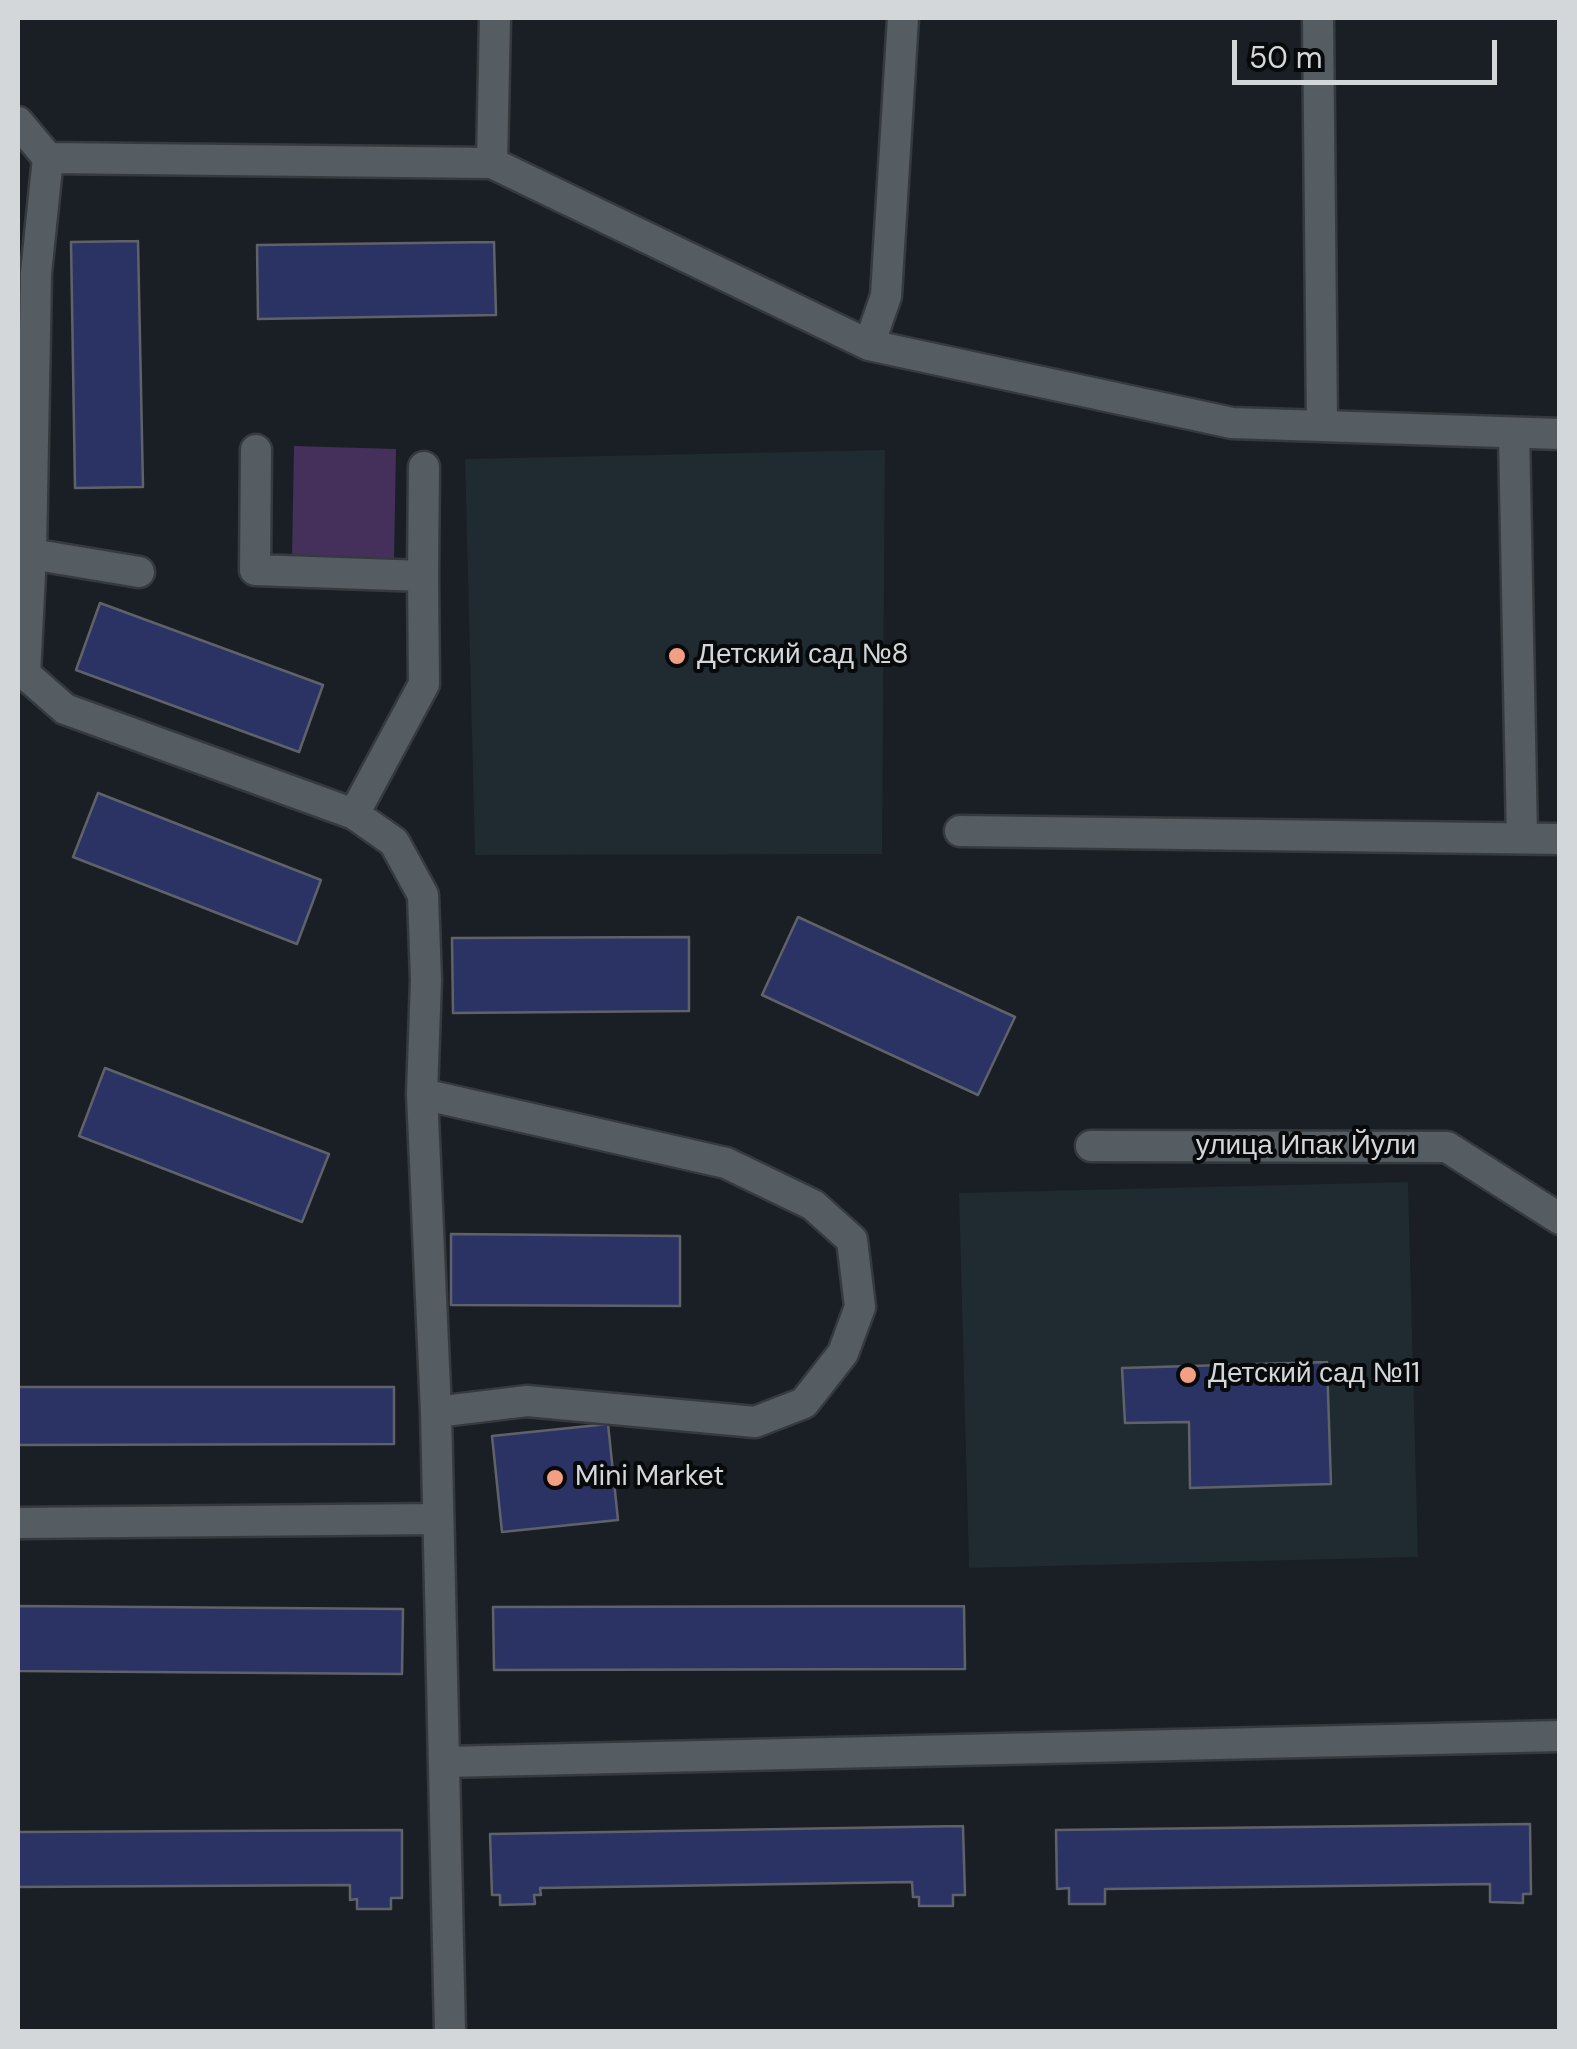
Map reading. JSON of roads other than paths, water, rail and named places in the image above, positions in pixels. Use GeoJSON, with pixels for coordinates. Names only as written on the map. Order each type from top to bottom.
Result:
{"type":"FeatureCollection","features":[{"type":"Feature","properties":{"kind":"street"},"geometry":{"type":"LineString","coordinates":[[492,162],[495,18]]}},
{"type":"Feature","properties":{"kind":"street"},"geometry":{"type":"LineString","coordinates":[[869,345],[886,296],[903,18]]}},
{"type":"Feature","properties":{"kind":"street"},"geometry":{"type":"LineString","coordinates":[[1318,18],[1322,426]]}},
{"type":"Feature","properties":{"kind":"street"},"geometry":{"type":"LineString","coordinates":[[18,122],[48,158],[36,273],[31,554],[21,678],[65,709],[354,814],[394,842],[423,895],[426,980],[422,1094],[436,1412],[450,2032]]}},
{"type":"Feature","properties":{"kind":"street"},"geometry":{"type":"LineString","coordinates":[[48,158],[492,162],[869,345],[1232,423],[1560,434]]}},
{"type":"Feature","properties":{"kind":"street"},"geometry":{"type":"LineString","coordinates":[[1514,434],[1522,838]]}},
{"type":"Feature","properties":{"kind":"street"},"geometry":{"type":"LineString","coordinates":[[256,450],[255,570],[423,576]]}},
{"type":"Feature","properties":{"kind":"street"},"geometry":{"type":"LineString","coordinates":[[354,814],[424,684],[424,467]]}},
{"type":"Feature","properties":{"kind":"street"},"geometry":{"type":"LineString","coordinates":[[31,554],[139,572]]}},
{"type":"Feature","properties":{"kind":"street"},"geometry":{"type":"LineString","coordinates":[[960,831],[1560,839]]}},
{"type":"Feature","properties":{"kind":"street"},"geometry":{"type":"LineString","coordinates":[[422,1094],[726,1163],[813,1205],[852,1240],[860,1307],[843,1353],[804,1403],[756,1422],[527,1402],[436,1412]]}},
{"type":"Feature","properties":{"kind":"street","name":"улица Ипак Йули"},"geometry":{"type":"LineString","coordinates":[[1091,1146],[1447,1147],[1560,1219]]}},
{"type":"Feature","properties":{"kind":"street"},"geometry":{"type":"LineString","coordinates":[[18,1524],[438,1519]]}},
{"type":"Feature","properties":{"kind":"street"},"geometry":{"type":"LineString","coordinates":[[444,1762],[1560,1736]]}},
{"type":"Feature","properties":{"kind":"place","name":"Детский сад №8"},"geometry":{"type":"Point","coordinates":[677,656]}},
{"type":"Feature","properties":{"kind":"place","name":"Детский сад №11"},"geometry":{"type":"Point","coordinates":[1188,1375]}},
{"type":"Feature","properties":{"kind":"place","name":"Mini Market"},"geometry":{"type":"Point","coordinates":[555,1478]}}]}
